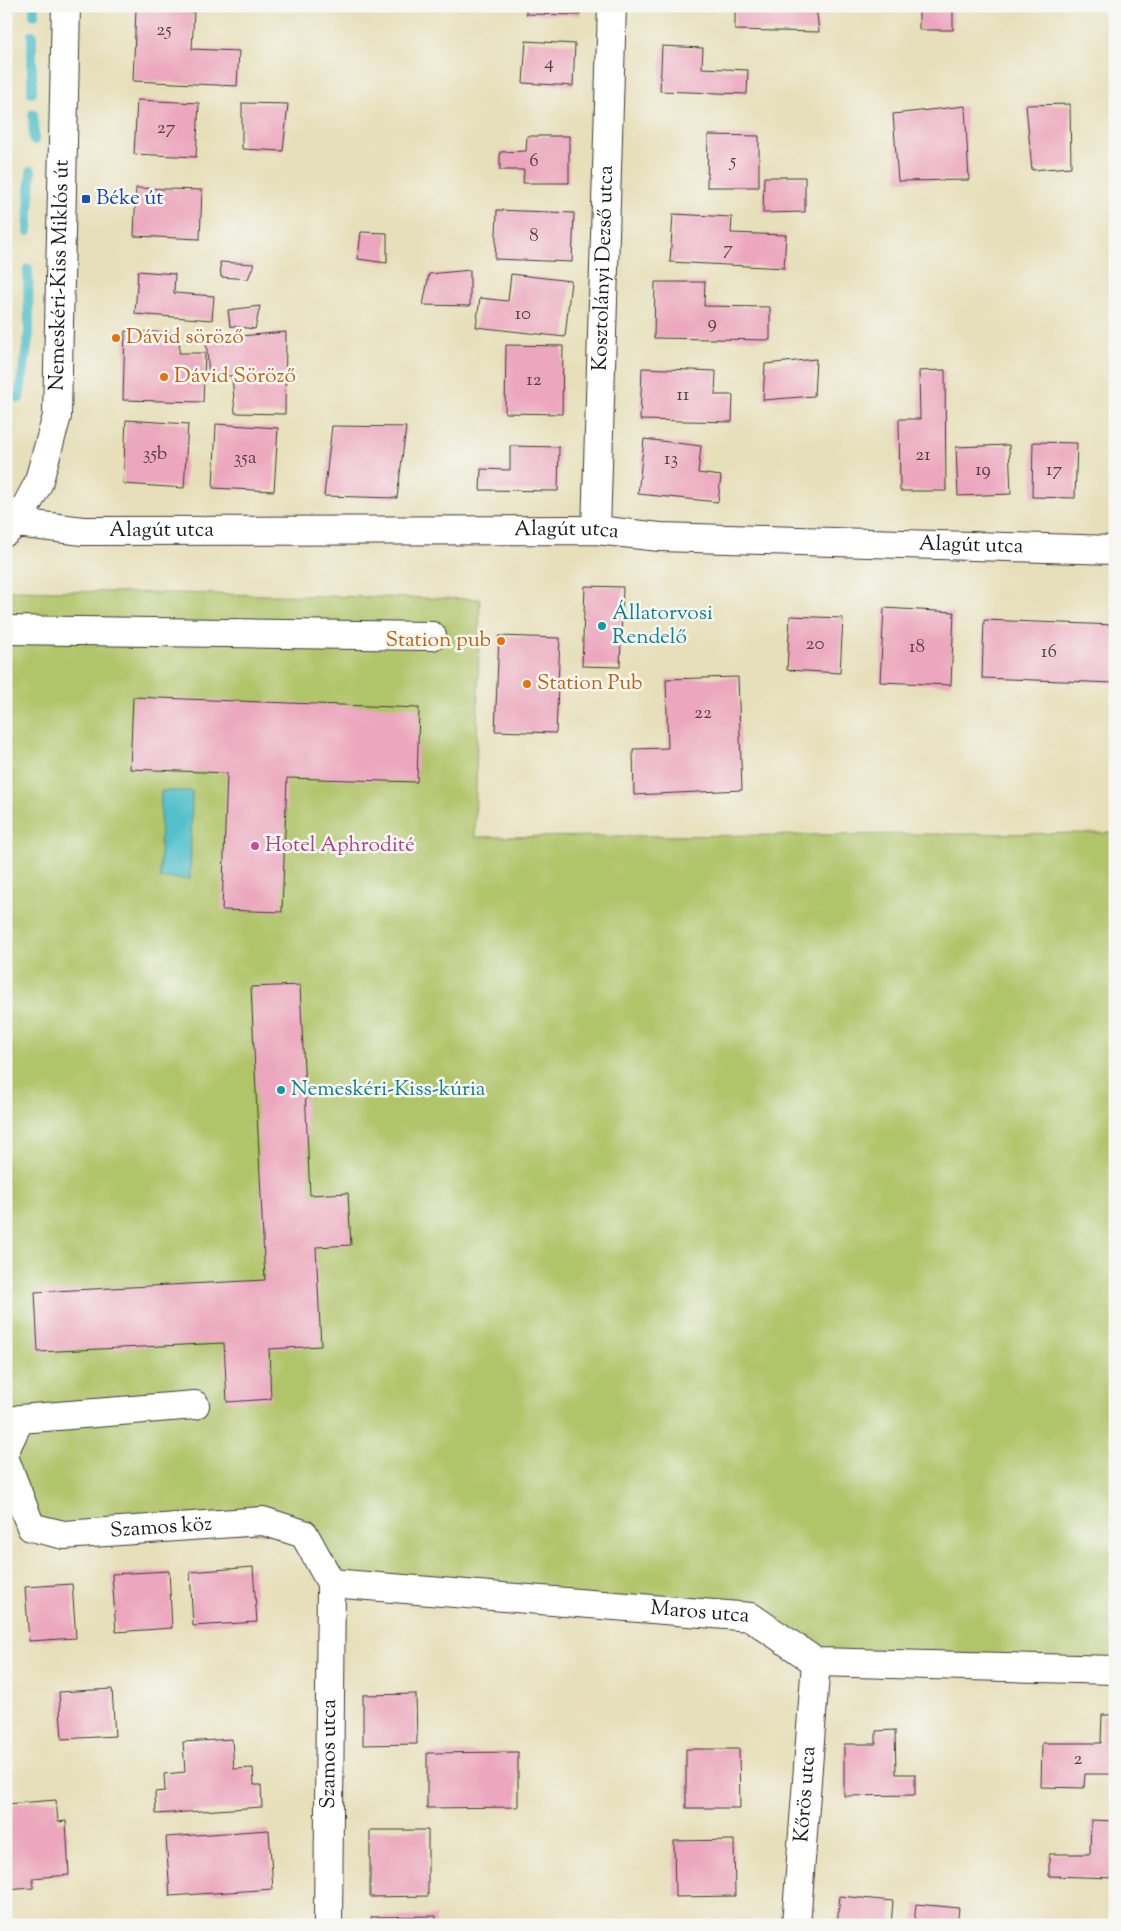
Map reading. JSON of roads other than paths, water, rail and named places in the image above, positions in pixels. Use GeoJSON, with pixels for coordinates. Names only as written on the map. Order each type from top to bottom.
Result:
{"type":"FeatureCollection","features":[{"type":"Feature","properties":{"kind":"street","name":"Nemeskéri-Kiss Miklós út"},"geometry":{"type":"LineString","coordinates":[[12,527],[38,484],[56,416],[66,6]]}},
{"type":"Feature","properties":{"kind":"street","name":"Kosztolányi Dezső utca"},"geometry":{"type":"LineString","coordinates":[[596,530],[612,6]]}},
{"type":"Feature","properties":{"kind":"street","name":"Alagút utca"},"geometry":{"type":"LineString","coordinates":[[12,527],[83,531],[596,530],[660,536],[1115,550]]}},
{"type":"Feature","properties":{"kind":"street"},"geometry":{"type":"LineString","coordinates":[[6,630],[432,636]]}},
{"type":"Feature","properties":{"kind":"street"},"geometry":{"type":"LineString","coordinates":[[6,1448],[20,1418],[195,1405]]}},
{"type":"Feature","properties":{"kind":"street","name":"Szamos köz"},"geometry":{"type":"LineString","coordinates":[[6,1462],[31,1528],[64,1535],[263,1520],[304,1534],[331,1583]]}},
{"type":"Feature","properties":{"kind":"street","name":"Maros utca"},"geometry":{"type":"LineString","coordinates":[[331,1583],[751,1617],[816,1662]]}},
{"type":"Feature","properties":{"kind":"street","name":"Szamos utca"},"geometry":{"type":"LineString","coordinates":[[328,1925],[331,1583]]}},
{"type":"Feature","properties":{"kind":"street"},"geometry":{"type":"LineString","coordinates":[[816,1662],[1115,1670]]}},
{"type":"Feature","properties":{"kind":"street","name":"Kőrös utca"},"geometry":{"type":"LineString","coordinates":[[796,1925],[816,1662]]}},
{"type":"Feature","properties":{"kind":"water"},"geometry":{"type":"Polygon","coordinates":[[[161,791],[192,791],[190,879],[160,878],[161,791]]]}},
{"type":"Feature","properties":{"kind":"waterway"},"geometry":{"type":"LineString","coordinates":[[34,6],[34,15]]}},
{"type":"Feature","properties":{"kind":"waterway"},"geometry":{"type":"LineString","coordinates":[[32,35],[32,93]]}},
{"type":"Feature","properties":{"kind":"waterway"},"geometry":{"type":"LineString","coordinates":[[33,114],[34,140]]}},
{"type":"Feature","properties":{"kind":"waterway"},"geometry":{"type":"LineString","coordinates":[[28,231],[31,171]]}},
{"type":"Feature","properties":{"kind":"waterway"},"geometry":{"type":"LineString","coordinates":[[19,398],[29,333],[28,269]]}},
{"type":"Feature","properties":{"kind":"waterway"},"geometry":{"type":"LineString","coordinates":[[6,439],[9,432]]}},
{"type":"Feature","properties":{"kind":"place","name":"Béke út"},"geometry":{"type":"Point","coordinates":[86,199]}},
{"type":"Feature","properties":{"kind":"place","name":"Dávid söröző"},"geometry":{"type":"Point","coordinates":[116,338]}},
{"type":"Feature","properties":{"kind":"place","name":"Dávid Söröző"},"geometry":{"type":"Point","coordinates":[164,377]}},
{"type":"Feature","properties":{"kind":"place","name":"Állatorvosi Rendelő"},"geometry":{"type":"Point","coordinates":[602,626]}},
{"type":"Feature","properties":{"kind":"place","name":"Station pub"},"geometry":{"type":"Point","coordinates":[501,641]}},
{"type":"Feature","properties":{"kind":"place","name":"Station Pub"},"geometry":{"type":"Point","coordinates":[527,684]}},
{"type":"Feature","properties":{"kind":"place","name":"Hotel Aphrodité"},"geometry":{"type":"Point","coordinates":[255,846]}},
{"type":"Feature","properties":{"kind":"place","name":"Nemeskéri-Kiss-kúria"},"geometry":{"type":"Point","coordinates":[281,1090]}}]}
